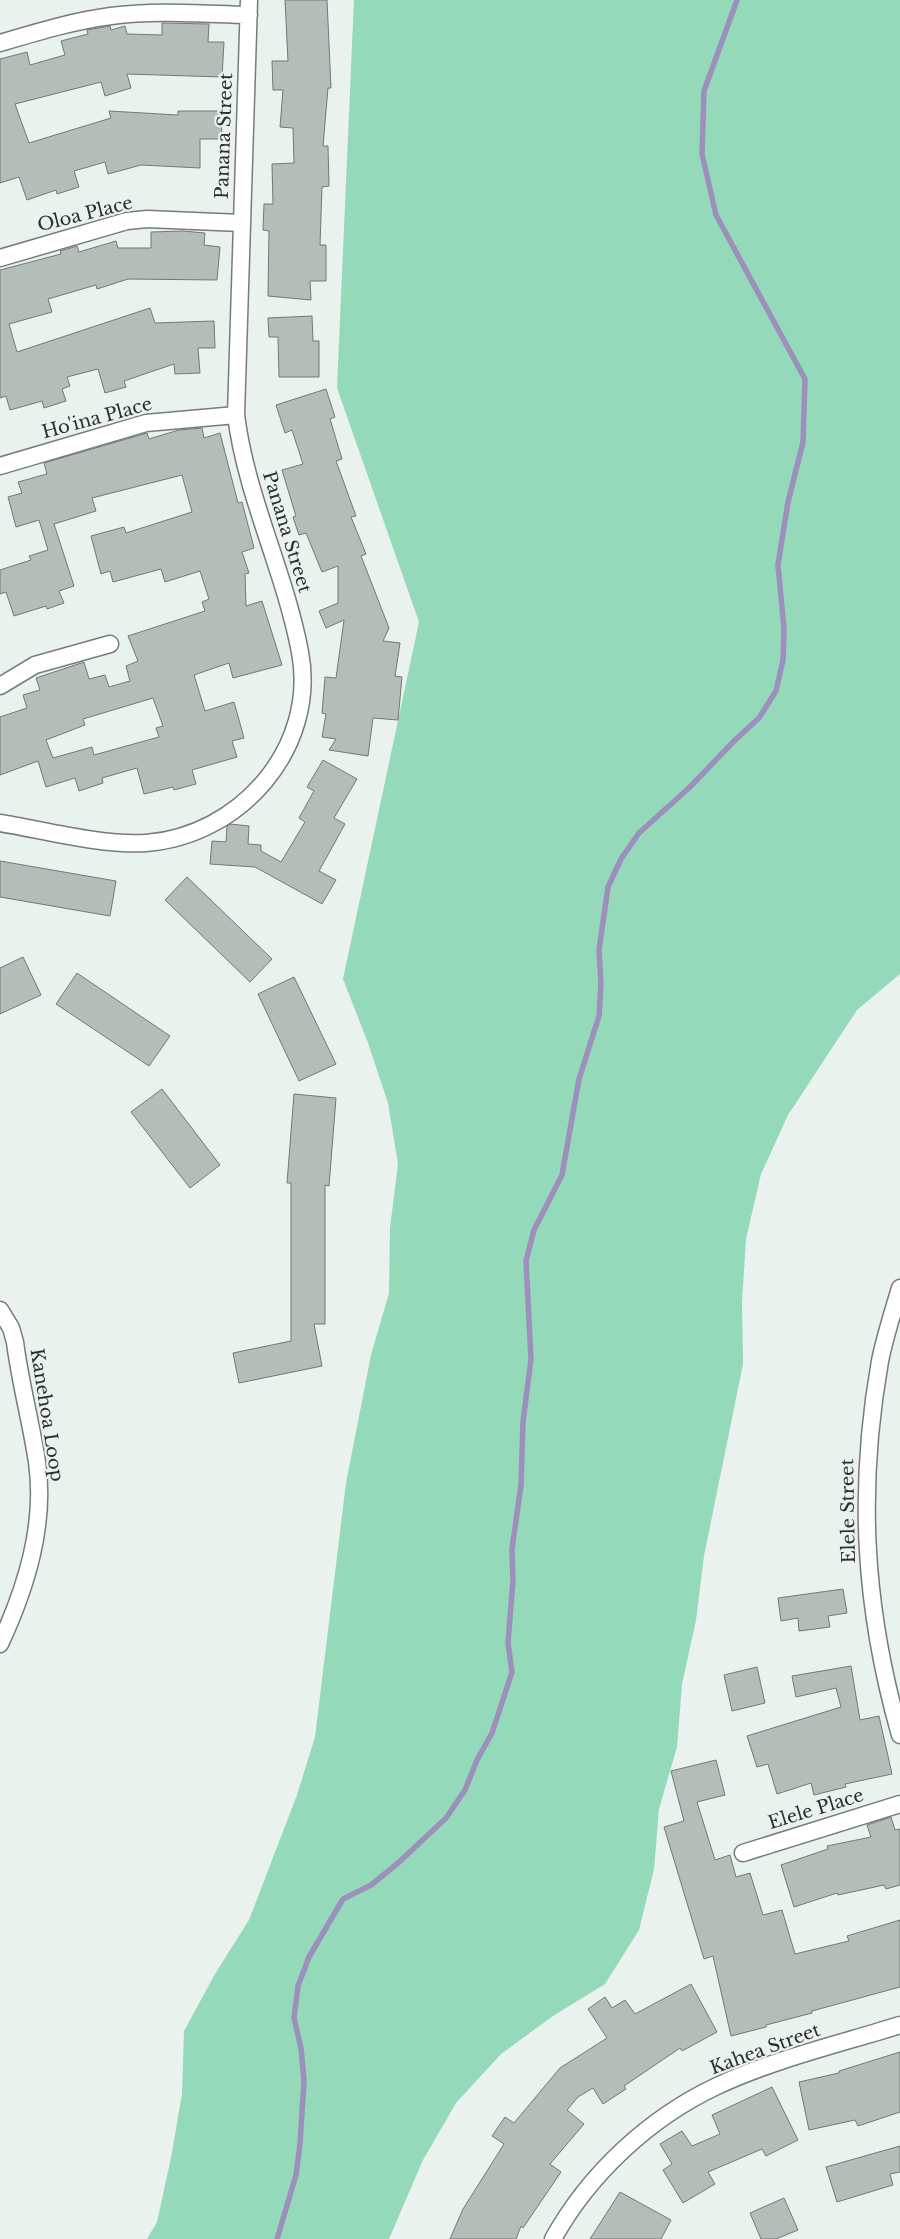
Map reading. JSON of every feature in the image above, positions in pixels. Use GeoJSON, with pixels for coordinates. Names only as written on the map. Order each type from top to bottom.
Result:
{"type":"FeatureCollection","features":[{"type":"Feature","properties":{"kind":"street"},"geometry":{"type":"LineString","coordinates":[[0,43],[126,7],[249,7]]}},
{"type":"Feature","properties":{"kind":"street","name":"Panana Street"},"geometry":{"type":"LineString","coordinates":[[0,823],[117,842],[144,843],[183,836],[219,821],[243,804],[264,783],[285,750],[298,713],[302,674],[300,655],[244,461],[236,415],[249,7]]}},
{"type":"Feature","properties":{"kind":"street","name":"Oloa Place"},"geometry":{"type":"LineString","coordinates":[[0,258],[127,220],[147,219],[241,223]]}},
{"type":"Feature","properties":{"kind":"street","name":"Ho'ina Place"},"geometry":{"type":"LineString","coordinates":[[0,466],[140,424],[236,415]]}},
{"type":"Feature","properties":{"kind":"street"},"geometry":{"type":"LineString","coordinates":[[0,686],[35,665],[110,644]]}},
{"type":"Feature","properties":{"kind":"street","name":"Elele Street"},"geometry":{"type":"LineString","coordinates":[[900,1288],[880,1359],[868,1443],[865,1528],[872,1613],[889,1696],[900,1735]]}},
{"type":"Feature","properties":{"kind":"street","name":"Kanehoa Loop"},"geometry":{"type":"LineString","coordinates":[[0,1310],[11,1328],[16,1342],[38,1464],[39,1501],[35,1538],[28,1573],[16,1608],[0,1644]]}},
{"type":"Feature","properties":{"kind":"street","name":"Elele Place"},"geometry":{"type":"LineString","coordinates":[[743,1853],[900,1804]]}},
{"type":"Feature","properties":{"kind":"street","name":"Kahea Street"},"geometry":{"type":"LineString","coordinates":[[553,2239],[584,2192],[613,2160],[644,2132],[679,2107],[716,2086],[756,2070],[900,2025]]}},
{"type":"Feature","properties":{"kind":"green space"},"geometry":{"type":"Polygon","coordinates":[[[354,0],[900,0],[900,974],[857,1010],[788,1115],[761,1174],[746,1239],[742,1302],[743,1364],[704,1556],[696,1620],[682,1684],[677,1747],[659,1809],[654,1869],[639,1930],[605,1984],[553,2016],[501,2054],[456,2103],[423,2160],[389,2239],[147,2239],[157,2222],[171,2158],[182,2094],[184,2031],[215,1974],[249,1920],[297,1795],[315,1737],[346,1483],[371,1355],[389,1293],[390,1228],[398,1164],[388,1103],[368,1043],[343,979],[419,622],[337,388],[354,0]]]}},
{"type":"Feature","properties":{"kind":"building"},"geometry":{"type":"Polygon","coordinates":[[[285,0],[327,0],[331,88],[328,88],[323,146],[328,146],[329,186],[322,187],[320,245],[326,245],[326,281],[310,281],[311,300],[268,296],[269,231],[263,230],[264,204],[273,204],[272,164],[294,163],[293,128],[280,127],[283,90],[273,90],[272,61],[288,61],[285,0]]]}},
{"type":"Feature","properties":{"kind":"building"},"geometry":{"type":"Polygon","coordinates":[[[162,23],[209,24],[208,42],[224,42],[222,77],[127,74],[131,88],[105,96],[101,82],[15,104],[29,143],[111,118],[109,111],[178,115],[178,111],[221,111],[222,139],[200,139],[200,168],[141,165],[108,174],[105,162],[74,171],[79,187],[57,194],[56,190],[27,200],[19,177],[0,183],[0,59],[27,52],[30,65],[65,55],[61,41],[88,34],[87,30],[110,26],[111,30],[125,26],[127,34],[162,35],[162,23]]]}},
{"type":"Feature","properties":{"kind":"building"},"geometry":{"type":"Polygon","coordinates":[[[183,231],[205,233],[204,245],[220,247],[217,280],[128,279],[97,289],[96,285],[48,299],[52,312],[9,324],[17,352],[150,308],[155,323],[214,321],[215,348],[198,348],[200,373],[175,374],[174,364],[124,381],[126,387],[105,393],[98,369],[67,377],[70,386],[62,389],[66,401],[44,408],[42,401],[10,410],[6,396],[0,398],[0,270],[61,254],[60,251],[77,246],[79,252],[116,241],[118,248],[151,248],[151,232],[183,231]]]}},
{"type":"Feature","properties":{"kind":"building"},"geometry":{"type":"Polygon","coordinates":[[[312,316],[313,341],[319,341],[319,377],[279,377],[278,337],[269,337],[268,318],[312,316]]]}},
{"type":"Feature","properties":{"kind":"building"},"geometry":{"type":"Polygon","coordinates":[[[326,389],[335,417],[330,419],[342,459],[336,461],[356,516],[351,517],[366,554],[361,556],[389,628],[383,641],[400,643],[395,676],[402,677],[398,720],[373,718],[368,756],[329,750],[336,739],[322,737],[326,714],[322,713],[325,677],[336,678],[344,620],[326,628],[319,611],[338,603],[338,566],[322,572],[306,533],[299,535],[293,517],[296,516],[282,470],[303,464],[292,430],[285,433],[276,405],[326,389]]]}},
{"type":"Feature","properties":{"kind":"building"},"geometry":{"type":"Polygon","coordinates":[[[202,428],[204,438],[220,433],[238,503],[242,502],[254,548],[242,552],[249,573],[245,574],[246,606],[262,601],[282,665],[233,678],[229,663],[194,675],[205,711],[234,702],[244,738],[232,741],[237,757],[192,770],[196,784],[174,790],[173,787],[144,794],[137,768],[102,778],[103,783],[79,791],[75,778],[46,787],[38,761],[0,775],[0,717],[27,708],[23,695],[40,690],[36,678],[84,662],[89,679],[105,675],[109,687],[130,681],[126,666],[138,661],[128,636],[205,611],[202,602],[209,599],[200,571],[165,582],[161,569],[113,582],[110,571],[101,574],[91,536],[124,527],[126,533],[192,512],[182,475],[92,498],[96,511],[54,524],[74,586],[59,591],[64,603],[47,609],[46,606],[14,616],[6,592],[0,594],[0,570],[31,560],[29,556],[48,550],[39,520],[16,527],[8,497],[22,493],[18,482],[47,474],[44,463],[147,433],[149,439],[179,430],[202,428]],[[153,698],[83,719],[85,725],[46,740],[53,758],[92,747],[94,755],[159,737],[156,728],[163,726],[153,698]]]}},
{"type":"Feature","properties":{"kind":"building"},"geometry":{"type":"Polygon","coordinates":[[[323,760],[357,779],[334,818],[345,824],[319,871],[336,880],[322,904],[255,867],[210,864],[212,841],[226,842],[227,826],[230,824],[249,826],[248,844],[261,845],[261,851],[281,862],[305,822],[299,818],[314,791],[307,787],[323,760]]]}},
{"type":"Feature","properties":{"kind":"building"},"geometry":{"type":"Polygon","coordinates":[[[0,861],[116,881],[110,916],[0,897],[0,861]]]}},
{"type":"Feature","properties":{"kind":"building"},"geometry":{"type":"Polygon","coordinates":[[[187,877],[272,959],[250,982],[165,900],[187,877]]]}},
{"type":"Feature","properties":{"kind":"building"},"geometry":{"type":"Polygon","coordinates":[[[23,957],[41,995],[0,1014],[0,968],[23,957]]]}},
{"type":"Feature","properties":{"kind":"building"},"geometry":{"type":"Polygon","coordinates":[[[77,973],[170,1036],[149,1066],[56,1004],[77,973]]]}},
{"type":"Feature","properties":{"kind":"building"},"geometry":{"type":"Polygon","coordinates":[[[294,977],[336,1064],[299,1081],[258,994],[294,977]]]}},
{"type":"Feature","properties":{"kind":"building"},"geometry":{"type":"Polygon","coordinates":[[[162,1089],[220,1165],[190,1188],[131,1112],[162,1089]]]}},
{"type":"Feature","properties":{"kind":"building"},"geometry":{"type":"Polygon","coordinates":[[[294,1094],[336,1098],[329,1186],[325,1185],[325,1324],[314,1324],[322,1366],[239,1383],[233,1353],[291,1341],[291,1183],[287,1183],[294,1094]]]}},
{"type":"Feature","properties":{"kind":"building"},"geometry":{"type":"Polygon","coordinates":[[[843,1589],[847,1613],[828,1616],[830,1627],[799,1631],[798,1618],[781,1621],[778,1598],[843,1589]]]}},
{"type":"Feature","properties":{"kind":"building"},"geometry":{"type":"Polygon","coordinates":[[[851,1666],[860,1720],[879,1716],[892,1774],[845,1784],[846,1787],[814,1795],[811,1783],[777,1794],[768,1764],[757,1767],[747,1736],[841,1707],[836,1688],[796,1697],[792,1676],[851,1666]]]}},
{"type":"Feature","properties":{"kind":"building"},"geometry":{"type":"Polygon","coordinates":[[[757,1667],[765,1703],[732,1711],[724,1675],[757,1667]]]}},
{"type":"Feature","properties":{"kind":"building"},"geometry":{"type":"Polygon","coordinates":[[[716,1760],[725,1795],[697,1802],[715,1860],[730,1855],[736,1877],[750,1873],[763,1915],[782,1910],[795,1954],[849,1941],[847,1936],[900,1920],[900,1987],[731,2036],[713,1956],[704,1959],[664,1827],[684,1821],[671,1771],[716,1760]]]}},
{"type":"Feature","properties":{"kind":"building"},"geometry":{"type":"Polygon","coordinates":[[[891,1817],[895,1830],[900,1829],[900,1885],[886,1889],[884,1885],[838,1895],[837,1893],[794,1907],[781,1865],[828,1849],[827,1846],[871,1837],[867,1825],[891,1817]]]}},
{"type":"Feature","properties":{"kind":"building"},"geometry":{"type":"Polygon","coordinates":[[[691,1984],[717,2032],[682,2051],[680,2048],[624,2086],[626,2089],[603,2104],[593,2088],[578,2097],[567,2110],[584,2124],[550,2164],[561,2172],[523,2228],[521,2226],[516,2239],[450,2239],[463,2209],[504,2144],[492,2136],[505,2117],[514,2123],[560,2068],[607,2038],[588,2009],[605,1997],[612,2008],[625,2000],[635,2014],[691,1984]]]}},
{"type":"Feature","properties":{"kind":"building"},"geometry":{"type":"Polygon","coordinates":[[[900,2052],[900,2112],[858,2126],[855,2120],[809,2130],[799,2082],[839,2073],[839,2071],[900,2052]]]}},
{"type":"Feature","properties":{"kind":"building"},"geometry":{"type":"Polygon","coordinates":[[[772,2087],[798,2140],[766,2156],[762,2149],[708,2172],[715,2184],[683,2203],[663,2170],[672,2164],[660,2144],[682,2131],[692,2146],[720,2134],[712,2115],[772,2087]]]}},
{"type":"Feature","properties":{"kind":"building"},"geometry":{"type":"Polygon","coordinates":[[[900,2146],[900,2172],[890,2174],[893,2185],[837,2202],[826,2167],[900,2146]]]}},
{"type":"Feature","properties":{"kind":"building"},"geometry":{"type":"Polygon","coordinates":[[[620,2192],[671,2220],[661,2239],[590,2239],[620,2192]]]}},
{"type":"Feature","properties":{"kind":"building"},"geometry":{"type":"Polygon","coordinates":[[[784,2198],[798,2230],[776,2239],[761,2239],[750,2213],[784,2198]]]}},
{"type":"Feature","properties":{"kind":"waterway"},"geometry":{"type":"LineString","coordinates":[[277,2239],[296,2175],[300,2144],[304,2081],[301,2048],[294,2018],[298,1986],[309,1957],[343,1899],[371,1885],[397,1864],[446,1818],[465,1790],[477,1760],[492,1733],[512,1672],[508,1643],[513,1580],[512,1549],[521,1485],[523,1422],[531,1359],[526,1261],[534,1230],[562,1175],[579,1079],[599,1016],[601,984],[599,950],[608,887],[621,859],[639,833],[690,787],[759,718],[776,691],[783,660],[784,629],[778,565],[788,502],[803,442],[805,379],[716,215],[702,154],[704,91],[737,0]]}}]}
